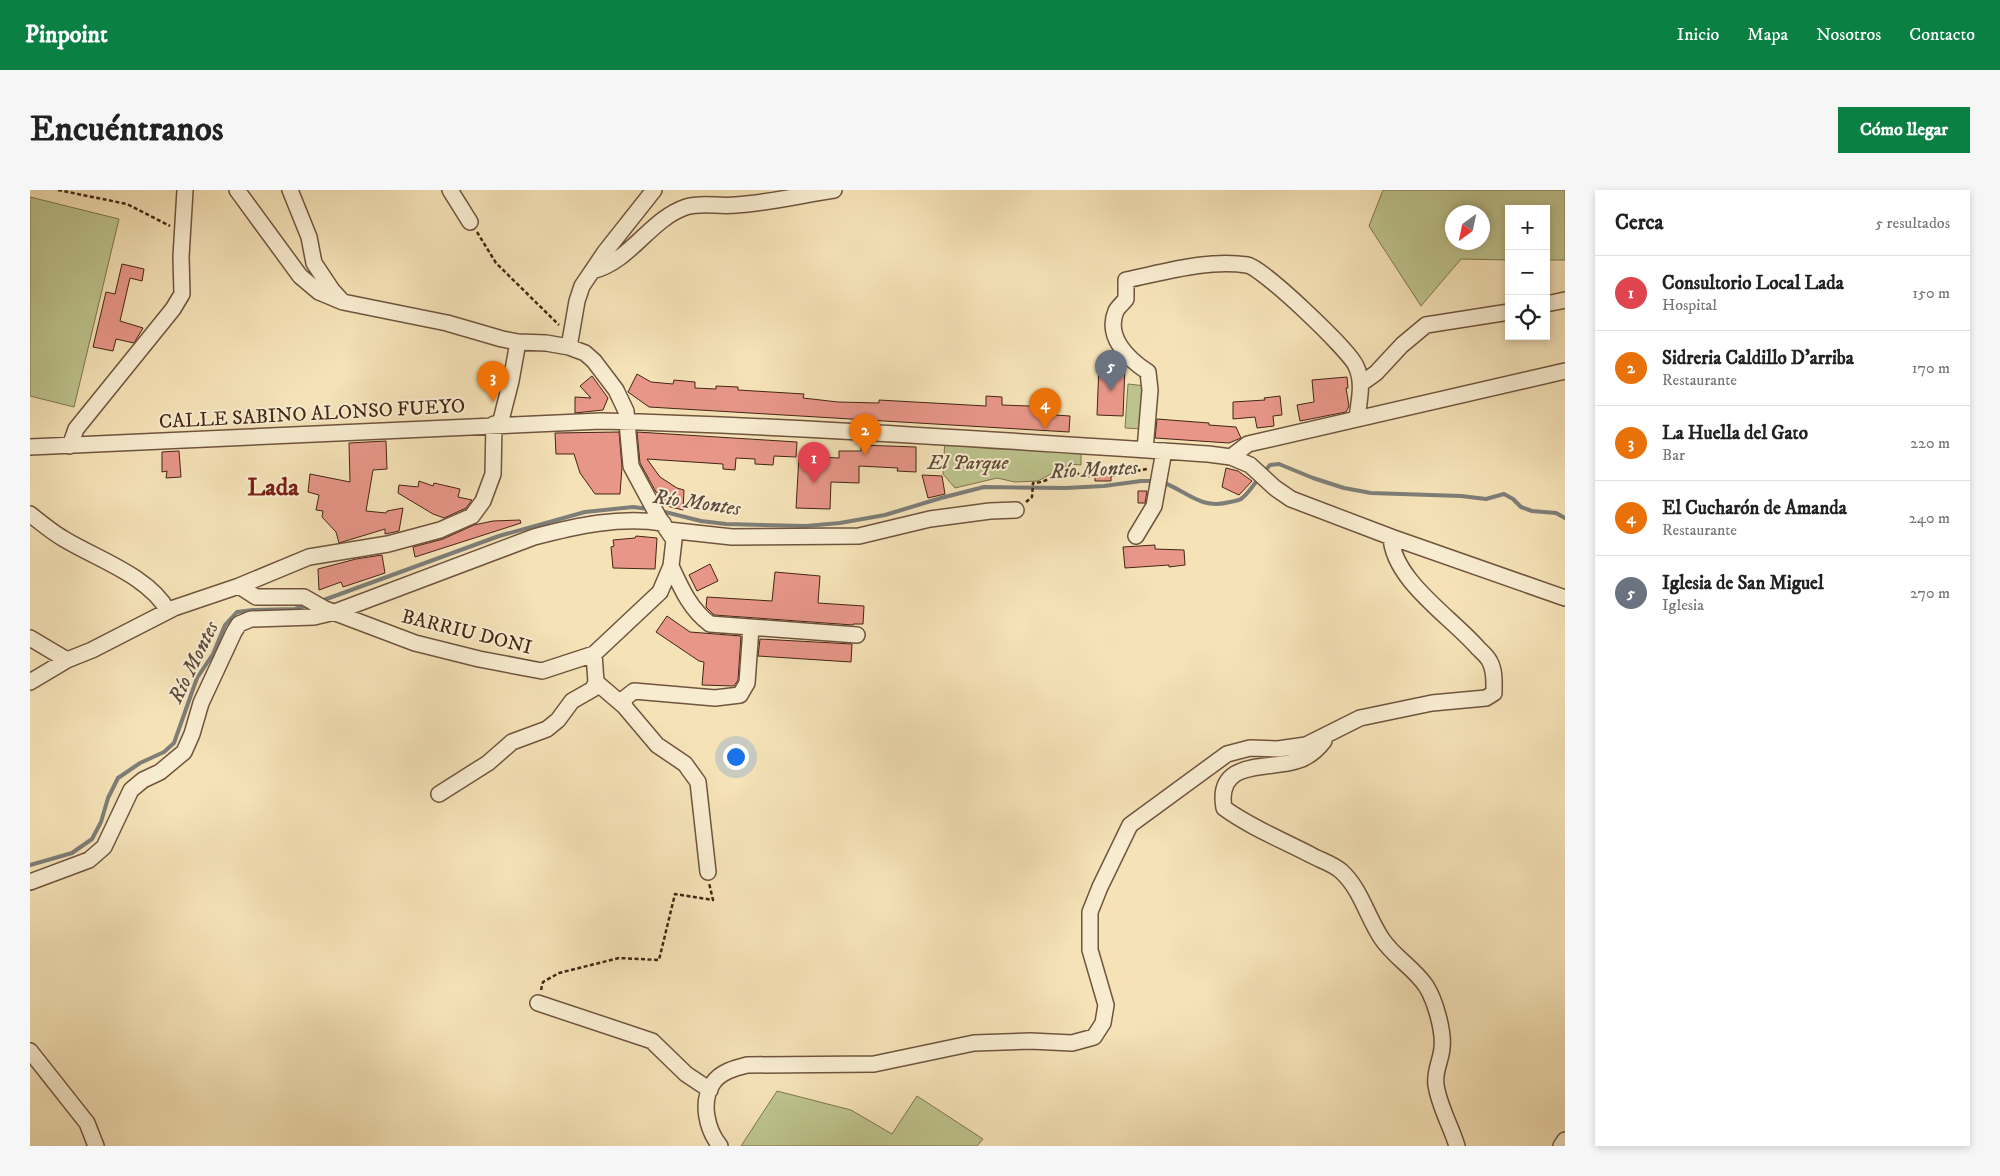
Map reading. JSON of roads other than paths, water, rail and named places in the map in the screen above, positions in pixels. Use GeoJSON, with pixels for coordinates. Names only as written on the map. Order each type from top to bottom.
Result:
{"type":"FeatureCollection","features":[{"type":"Feature","properties":{"kind":"street"},"geometry":{"type":"LineString","coordinates":[[70,446],[76,429],[173,309],[182,294],[181,257],[185,190]]}},
{"type":"Feature","properties":{"kind":"street","name":"BARRIU DONI"},"geometry":{"type":"LineString","coordinates":[[237,190],[300,276],[319,292],[343,302],[447,323],[518,342],[546,343],[569,347],[585,353],[594,361],[616,390],[626,411],[631,466],[674,540],[670,566],[660,592],[594,654],[542,670],[479,659],[415,643],[330,610],[304,597],[256,597],[239,586]]}},
{"type":"Feature","properties":{"kind":"street"},"geometry":{"type":"LineString","coordinates":[[290,190],[309,238],[314,263],[332,290],[343,302]]}},
{"type":"Feature","properties":{"kind":"street"},"geometry":{"type":"LineString","coordinates":[[450,190],[470,222]]}},
{"type":"Feature","properties":{"kind":"street"},"geometry":{"type":"LineString","coordinates":[[569,347],[582,286],[654,190]]}},
{"type":"Feature","properties":{"kind":"street"},"geometry":{"type":"LineString","coordinates":[[592,271],[602,269],[661,222],[687,206],[708,204],[735,205],[758,196],[834,190]]}},
{"type":"Feature","properties":{"kind":"street"},"geometry":{"type":"LineString","coordinates":[[1145,450],[1150,390],[1148,372],[1134,363],[1121,348],[1114,333],[1113,324],[1117,310],[1126,299],[1126,280],[1214,264],[1250,265],[1286,293],[1338,342],[1356,364],[1362,383],[1357,418]]}},
{"type":"Feature","properties":{"kind":"street"},"geometry":{"type":"LineString","coordinates":[[1550,303],[1565,300]]}},
{"type":"Feature","properties":{"kind":"street"},"geometry":{"type":"LineString","coordinates":[[1362,383],[1376,373],[1402,345],[1426,325],[1505,313]]}},
{"type":"Feature","properties":{"kind":"street"},"geometry":{"type":"LineString","coordinates":[[30,682],[67,660],[92,650],[168,610],[239,586],[309,557],[388,544],[440,530],[472,516],[483,501],[493,474],[497,424],[511,380],[518,342]]}},
{"type":"Feature","properties":{"kind":"street"},"geometry":{"type":"LineString","coordinates":[[1231,457],[1248,444],[1357,418],[1442,401],[1565,371]]}},
{"type":"Feature","properties":{"kind":"street","name":"CALLE SABINO ALONSO FUEYO"},"geometry":{"type":"LineString","coordinates":[[30,447],[497,424],[627,421],[1145,450],[1161,464],[1231,457],[1250,465],[1275,488],[1291,499],[1391,537],[1565,598]]}},
{"type":"Feature","properties":{"kind":"street"},"geometry":{"type":"LineString","coordinates":[[1136,536],[1154,506],[1161,464]]}},
{"type":"Feature","properties":{"kind":"street"},"geometry":{"type":"LineString","coordinates":[[30,882],[89,860],[104,847],[131,790],[144,780],[160,772],[184,752],[192,734],[201,703],[234,632],[240,624],[251,619],[314,617],[534,537],[566,528],[610,521],[644,520],[732,538],[858,536],[930,519],[990,511],[1016,510]]}},
{"type":"Feature","properties":{"kind":"street"},"geometry":{"type":"LineString","coordinates":[[30,514],[62,538],[144,584],[162,599],[168,610]]}},
{"type":"Feature","properties":{"kind":"street"},"geometry":{"type":"LineString","coordinates":[[720,1146],[714,1138],[707,1119],[707,1100],[713,1082],[728,1070],[747,1065],[874,1064],[974,1043],[1030,1041],[1072,1043],[1094,1037],[1103,1023],[1106,1005],[1090,950],[1090,912],[1130,825],[1227,754],[1250,748],[1306,745],[1360,718],[1432,704],[1486,698],[1494,693],[1494,678],[1490,662],[1473,642],[1425,598],[1404,570],[1392,548],[1391,537]]}},
{"type":"Feature","properties":{"kind":"street"},"geometry":{"type":"LineString","coordinates":[[670,566],[683,592],[698,615],[710,624],[857,635]]}},
{"type":"Feature","properties":{"kind":"street"},"geometry":{"type":"LineString","coordinates":[[624,706],[625,698],[634,691],[715,698],[740,695],[747,683],[751,628]]}},
{"type":"Feature","properties":{"kind":"street"},"geometry":{"type":"LineString","coordinates":[[30,638],[67,660]]}},
{"type":"Feature","properties":{"kind":"street"},"geometry":{"type":"LineString","coordinates":[[439,794],[488,763],[512,742],[548,729],[558,720],[572,701],[593,689],[596,682],[594,654]]}},
{"type":"Feature","properties":{"kind":"street"},"geometry":{"type":"LineString","coordinates":[[596,682],[624,706],[657,745],[685,764],[698,782],[708,872]]}},
{"type":"Feature","properties":{"kind":"street"},"geometry":{"type":"LineString","coordinates":[[1330,733],[1320,746],[1308,756],[1295,762],[1258,766],[1239,772],[1226,784],[1222,797],[1224,808],[1252,825],[1340,870],[1353,884],[1390,951],[1426,986],[1435,1005],[1440,1026],[1442,1048],[1436,1069],[1436,1085],[1442,1108],[1452,1128],[1457,1146]]}},
{"type":"Feature","properties":{"kind":"street"},"geometry":{"type":"LineString","coordinates":[[538,1004],[652,1041],[686,1074],[710,1090]]}},
{"type":"Feature","properties":{"kind":"street"},"geometry":{"type":"LineString","coordinates":[[30,1051],[87,1123],[96,1146]]}},
{"type":"Feature","properties":{"kind":"street"},"geometry":{"type":"LineString","coordinates":[[1561,1146],[1565,1140]]}},
{"type":"Feature","properties":{"kind":"waterway","name":"Río Montes"},"geometry":{"type":"LineString","coordinates":[[1263,473],[1270,465],[1279,464],[1344,488],[1371,493],[1461,496],[1486,499],[1504,494],[1521,507],[1532,511],[1556,513],[1565,518]]}},
{"type":"Feature","properties":{"kind":"waterway","name":"Río Montes"},"geometry":{"type":"LineString","coordinates":[[1162,482],[1202,502],[1219,504],[1241,499],[1259,478]]}},
{"type":"Feature","properties":{"kind":"waterway","name":"Río Montes"},"geometry":{"type":"LineString","coordinates":[[661,511],[701,521],[726,524],[806,526],[840,523],[885,515],[984,487],[1066,488],[1155,481]]}},
{"type":"Feature","properties":{"kind":"waterway","name":"Río Montes"},"geometry":{"type":"LineString","coordinates":[[321,601],[499,536],[585,512],[633,507],[649,509]]}},
{"type":"Feature","properties":{"kind":"waterway","name":"Río Montes"},"geometry":{"type":"LineString","coordinates":[[30,865],[72,853],[92,839],[101,822],[108,798],[118,778],[140,763],[164,752],[174,743],[197,678],[213,654],[225,625],[237,612],[295,609],[307,605]]}},
{"type":"Feature","properties":{"kind":"place","name":"Iglesia de San Miguel"},"geometry":{"type":"Point","coordinates":[1111,391]}},
{"type":"Feature","properties":{"kind":"place","name":"La Huella del Gato"},"geometry":{"type":"Point","coordinates":[493,402]}},
{"type":"Feature","properties":{"kind":"place","name":"El Cucharón de Amanda"},"geometry":{"type":"Point","coordinates":[1045,429]}},
{"type":"Feature","properties":{"kind":"place","name":"Sidreria Caldillo D'arriba"},"geometry":{"type":"Point","coordinates":[865,455]}},
{"type":"Feature","properties":{"kind":"place","name":"Consultorio Local Lada"},"geometry":{"type":"Point","coordinates":[814,483]}},
{"type":"Feature","properties":{"kind":"district","name":"Lada"},"geometry":{"type":"Point","coordinates":[273,486]}},
{"type":"Feature","properties":{"kind":"park label","name":"El Parque"},"geometry":{"type":"Point","coordinates":[968,462]}}]}
